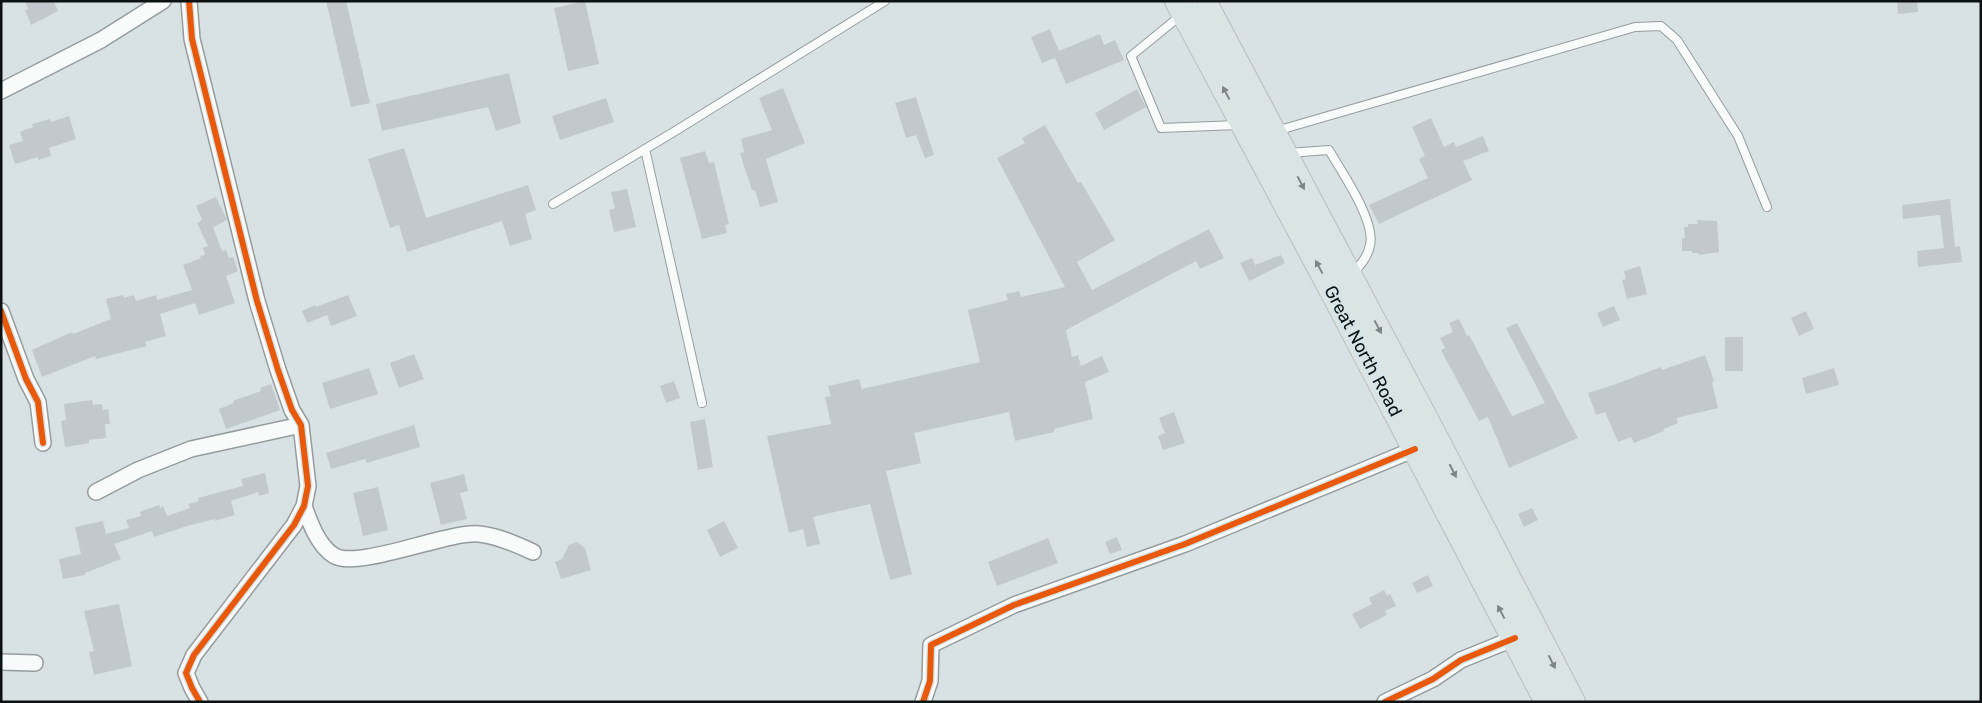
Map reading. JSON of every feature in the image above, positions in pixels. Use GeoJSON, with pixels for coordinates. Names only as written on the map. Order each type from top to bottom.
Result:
{"type":"FeatureCollection","features":[{"type":"Feature","properties":{"kind":"main road","name":"Great North Road"},"geometry":{"type":"LineString","coordinates":[[1204,1],[1264,139],[1342,285],[1415,449],[1547,702]]}},
{"type":"Feature","properties":{"kind":"main road","name":"Great North Road"},"geometry":{"type":"LineString","coordinates":[[1180,7],[1264,139],[1342,285],[1573,702]]}},
{"type":"Feature","properties":{"kind":"street"},"geometry":{"type":"LineString","coordinates":[[1,91],[102,40],[163,1]]}},
{"type":"Feature","properties":{"kind":"street"},"geometry":{"type":"LineString","coordinates":[[188,1],[196,57],[257,301],[280,378],[292,410],[301,425],[308,486],[304,506],[294,525],[194,655],[186,673],[200,702]]}},
{"type":"Feature","properties":{"kind":"street"},"geometry":{"type":"LineString","coordinates":[[1,311],[26,379],[38,402],[43,443]]}},
{"type":"Feature","properties":{"kind":"street"},"geometry":{"type":"LineString","coordinates":[[96,492],[153,464],[191,449],[301,425]]}},
{"type":"Feature","properties":{"kind":"street"},"geometry":{"type":"LineString","coordinates":[[923,702],[930,681],[931,645],[958,630],[1014,605],[1185,544],[1415,449]]}},
{"type":"Feature","properties":{"kind":"street"},"geometry":{"type":"LineString","coordinates":[[304,506],[313,529],[322,543],[333,556],[346,560],[412,548],[461,535],[478,534],[502,538],[533,552]]}},
{"type":"Feature","properties":{"kind":"street"},"geometry":{"type":"LineString","coordinates":[[1385,702],[1433,680],[1461,660],[1515,638]]}},
{"type":"Feature","properties":{"kind":"street"},"geometry":{"type":"LineString","coordinates":[[1,662],[35,663]]}},
{"type":"Feature","properties":{"kind":"lane"},"geometry":{"type":"LineString","coordinates":[[553,204],[885,1]]}},
{"type":"Feature","properties":{"kind":"lane"},"geometry":{"type":"LineString","coordinates":[[1180,7],[1131,56],[1162,128],[1264,139],[1329,150],[1357,198],[1368,226],[1371,244],[1364,261],[1342,285]]}},
{"type":"Feature","properties":{"kind":"lane"},"geometry":{"type":"LineString","coordinates":[[1264,139],[1635,27],[1661,26],[1677,40],[1738,136],[1766,207]]}},
{"type":"Feature","properties":{"kind":"lane"},"geometry":{"type":"LineString","coordinates":[[644,149],[702,403]]}},
{"type":"Feature","properties":{"kind":"building"},"geometry":{"type":"Polygon","coordinates":[[[25,1],[54,1],[58,11],[31,25],[25,10],[28,9],[25,1]]]}},
{"type":"Feature","properties":{"kind":"building"},"geometry":{"type":"Polygon","coordinates":[[[326,1],[346,1],[370,103],[351,107],[326,1]]]}},
{"type":"Feature","properties":{"kind":"building"},"geometry":{"type":"Polygon","coordinates":[[[585,1],[599,64],[568,71],[554,8],[585,1]]]}},
{"type":"Feature","properties":{"kind":"building"},"geometry":{"type":"Polygon","coordinates":[[[1897,1],[1917,1],[1918,12],[1898,14],[1897,1]]]}},
{"type":"Feature","properties":{"kind":"building"},"geometry":{"type":"Polygon","coordinates":[[[1050,29],[1059,51],[1100,34],[1104,45],[1115,40],[1124,60],[1066,84],[1055,58],[1042,63],[1031,37],[1050,29]]]}},
{"type":"Feature","properties":{"kind":"building"},"geometry":{"type":"Polygon","coordinates":[[[509,73],[521,123],[496,131],[488,107],[382,131],[376,104],[509,73]]]}},
{"type":"Feature","properties":{"kind":"building"},"geometry":{"type":"Polygon","coordinates":[[[783,88],[805,143],[766,159],[778,202],[760,207],[755,190],[752,190],[740,153],[744,152],[741,139],[772,130],[759,98],[783,88]]]}},
{"type":"Feature","properties":{"kind":"building"},"geometry":{"type":"Polygon","coordinates":[[[1137,89],[1146,107],[1104,130],[1095,113],[1137,89]]]}},
{"type":"Feature","properties":{"kind":"building"},"geometry":{"type":"Polygon","coordinates":[[[916,97],[934,155],[925,158],[916,135],[906,138],[895,103],[916,97]]]}},
{"type":"Feature","properties":{"kind":"building"},"geometry":{"type":"Polygon","coordinates":[[[606,98],[614,122],[560,140],[552,116],[606,98]]]}},
{"type":"Feature","properties":{"kind":"building"},"geometry":{"type":"Polygon","coordinates":[[[69,116],[76,139],[49,148],[51,156],[38,160],[38,157],[15,164],[9,145],[23,141],[20,132],[33,127],[32,124],[50,119],[51,122],[69,116]]]}},
{"type":"Feature","properties":{"kind":"building"},"geometry":{"type":"Polygon","coordinates":[[[1431,118],[1444,147],[1454,142],[1456,147],[1483,136],[1489,151],[1463,161],[1472,180],[1379,224],[1369,205],[1428,178],[1419,159],[1425,156],[1412,127],[1431,118]]]}},
{"type":"Feature","properties":{"kind":"building"},"geometry":{"type":"Polygon","coordinates":[[[1045,125],[1078,183],[1081,182],[1115,240],[1077,262],[1092,290],[1209,229],[1224,258],[1200,269],[1196,261],[1066,330],[1072,357],[1078,355],[1081,366],[1102,356],[1109,372],[1085,382],[1093,419],[1054,429],[1054,432],[1015,441],[1009,412],[914,433],[921,463],[886,471],[912,574],[890,580],[870,504],[813,517],[820,544],[807,547],[803,529],[789,533],[767,436],[831,424],[825,397],[831,396],[828,386],[859,379],[862,389],[980,362],[968,310],[1008,300],[1006,294],[1019,291],[1021,297],[1065,287],[997,158],[1025,143],[1022,138],[1045,125]]]}},
{"type":"Feature","properties":{"kind":"building"},"geometry":{"type":"Polygon","coordinates":[[[404,148],[426,218],[528,185],[536,210],[525,214],[532,239],[510,246],[502,221],[407,252],[399,225],[390,228],[368,159],[404,148]]]}},
{"type":"Feature","properties":{"kind":"building"},"geometry":{"type":"Polygon","coordinates":[[[705,151],[709,163],[714,162],[729,224],[725,225],[727,233],[702,239],[680,158],[705,151]]]}},
{"type":"Feature","properties":{"kind":"building"},"geometry":{"type":"Polygon","coordinates":[[[627,189],[636,227],[614,232],[609,210],[615,208],[611,192],[627,189]]]}},
{"type":"Feature","properties":{"kind":"building"},"geometry":{"type":"Polygon","coordinates":[[[216,197],[227,220],[213,227],[222,251],[226,250],[229,258],[233,257],[238,271],[226,276],[235,303],[199,315],[195,303],[160,314],[166,336],[145,342],[147,346],[96,359],[95,356],[42,377],[32,350],[72,332],[73,334],[111,319],[106,299],[123,295],[124,298],[134,295],[136,301],[156,295],[157,300],[192,290],[183,265],[205,255],[203,248],[208,246],[197,223],[202,220],[196,206],[216,197]]]}},
{"type":"Feature","properties":{"kind":"building"},"geometry":{"type":"Polygon","coordinates":[[[1950,199],[1955,247],[1960,246],[1962,262],[1918,267],[1917,251],[1944,248],[1940,215],[1903,219],[1902,205],[1950,199]]]}},
{"type":"Feature","properties":{"kind":"building"},"geometry":{"type":"Polygon","coordinates":[[[1697,220],[1717,221],[1719,252],[1699,255],[1699,253],[1692,253],[1692,251],[1682,251],[1682,238],[1685,238],[1684,227],[1688,227],[1688,224],[1698,224],[1697,220]]]}},
{"type":"Feature","properties":{"kind":"building"},"geometry":{"type":"Polygon","coordinates":[[[1281,255],[1285,263],[1249,281],[1240,263],[1252,258],[1255,265],[1281,255]]]}},
{"type":"Feature","properties":{"kind":"building"},"geometry":{"type":"Polygon","coordinates":[[[1640,266],[1647,294],[1627,299],[1622,280],[1626,279],[1624,271],[1640,266]]]}},
{"type":"Feature","properties":{"kind":"building"},"geometry":{"type":"Polygon","coordinates":[[[348,295],[357,316],[331,326],[327,315],[307,323],[302,311],[348,295]]]}},
{"type":"Feature","properties":{"kind":"building"},"geometry":{"type":"Polygon","coordinates":[[[1614,306],[1620,320],[1603,327],[1597,313],[1614,306]]]}},
{"type":"Feature","properties":{"kind":"building"},"geometry":{"type":"Polygon","coordinates":[[[1806,311],[1814,329],[1799,336],[1791,318],[1806,311]]]}},
{"type":"Feature","properties":{"kind":"building"},"geometry":{"type":"Polygon","coordinates":[[[1459,319],[1512,416],[1545,403],[1506,328],[1517,323],[1578,438],[1509,468],[1488,417],[1479,421],[1441,350],[1445,348],[1440,338],[1453,332],[1449,323],[1459,319]]]}},
{"type":"Feature","properties":{"kind":"building"},"geometry":{"type":"Polygon","coordinates":[[[1725,337],[1743,337],[1743,371],[1725,371],[1725,337]]]}},
{"type":"Feature","properties":{"kind":"building"},"geometry":{"type":"Polygon","coordinates":[[[414,354],[424,379],[399,388],[390,363],[414,354]]]}},
{"type":"Feature","properties":{"kind":"building"},"geometry":{"type":"Polygon","coordinates":[[[1705,355],[1714,381],[1712,382],[1718,408],[1676,418],[1678,423],[1634,443],[1631,437],[1618,442],[1605,412],[1596,415],[1588,393],[1661,367],[1662,370],[1705,355]]]}},
{"type":"Feature","properties":{"kind":"building"},"geometry":{"type":"Polygon","coordinates":[[[369,368],[378,394],[330,409],[322,383],[369,368]]]}},
{"type":"Feature","properties":{"kind":"building"},"geometry":{"type":"Polygon","coordinates":[[[1834,368],[1839,385],[1806,394],[1802,378],[1834,368]]]}},
{"type":"Feature","properties":{"kind":"building"},"geometry":{"type":"Polygon","coordinates":[[[674,381],[680,398],[666,403],[660,386],[674,381]]]}},
{"type":"Feature","properties":{"kind":"building"},"geometry":{"type":"Polygon","coordinates":[[[271,384],[280,410],[226,429],[219,409],[234,403],[233,401],[261,391],[260,388],[271,384]]]}},
{"type":"Feature","properties":{"kind":"building"},"geometry":{"type":"Polygon","coordinates":[[[92,400],[93,405],[102,404],[103,410],[108,409],[110,424],[105,424],[106,438],[89,440],[89,443],[65,447],[61,421],[66,420],[64,404],[92,400]]]}},
{"type":"Feature","properties":{"kind":"building"},"geometry":{"type":"Polygon","coordinates":[[[1174,412],[1185,443],[1163,450],[1158,436],[1165,433],[1159,418],[1174,412]]]}},
{"type":"Feature","properties":{"kind":"building"},"geometry":{"type":"Polygon","coordinates":[[[705,419],[713,467],[698,470],[690,422],[705,419]]]}},
{"type":"Feature","properties":{"kind":"building"},"geometry":{"type":"Polygon","coordinates":[[[414,425],[420,447],[367,463],[365,459],[331,469],[326,453],[414,425]]]}},
{"type":"Feature","properties":{"kind":"building"},"geometry":{"type":"Polygon","coordinates":[[[265,473],[269,493],[259,496],[258,492],[231,501],[235,515],[187,526],[154,537],[152,531],[114,544],[121,559],[85,573],[85,575],[63,579],[59,559],[81,554],[75,527],[103,521],[106,534],[129,528],[126,520],[141,516],[140,512],[159,505],[160,508],[163,506],[167,516],[190,508],[188,504],[199,501],[198,498],[243,486],[241,479],[265,473]]]}},
{"type":"Feature","properties":{"kind":"building"},"geometry":{"type":"Polygon","coordinates":[[[464,474],[468,491],[460,493],[467,519],[441,525],[430,483],[464,474]]]}},
{"type":"Feature","properties":{"kind":"building"},"geometry":{"type":"Polygon","coordinates":[[[378,487],[388,530],[363,536],[353,493],[378,487]]]}},
{"type":"Feature","properties":{"kind":"building"},"geometry":{"type":"Polygon","coordinates":[[[1532,508],[1538,520],[1524,527],[1518,514],[1532,508]]]}},
{"type":"Feature","properties":{"kind":"building"},"geometry":{"type":"Polygon","coordinates":[[[724,521],[738,548],[720,557],[707,530],[724,521]]]}},
{"type":"Feature","properties":{"kind":"building"},"geometry":{"type":"Polygon","coordinates":[[[1117,537],[1122,550],[1110,554],[1105,542],[1117,537]]]}},
{"type":"Feature","properties":{"kind":"building"},"geometry":{"type":"Polygon","coordinates":[[[1048,538],[1058,563],[997,586],[988,562],[1048,538]]]}},
{"type":"Feature","properties":{"kind":"building"},"geometry":{"type":"Polygon","coordinates":[[[577,542],[585,548],[591,570],[561,579],[555,562],[562,559],[569,545],[577,542]]]}},
{"type":"Feature","properties":{"kind":"building"},"geometry":{"type":"Polygon","coordinates":[[[1428,575],[1433,586],[1417,593],[1412,583],[1428,575]]]}},
{"type":"Feature","properties":{"kind":"building"},"geometry":{"type":"Polygon","coordinates":[[[1384,590],[1387,596],[1390,594],[1396,606],[1385,611],[1387,615],[1360,629],[1352,614],[1372,604],[1369,598],[1384,590]]]}},
{"type":"Feature","properties":{"kind":"building"},"geometry":{"type":"Polygon","coordinates":[[[119,604],[132,666],[94,675],[89,652],[94,651],[84,611],[119,604]]]}},
{"type":"Feature","properties":{"kind":"cycle path"},"geometry":{"type":"LineString","coordinates":[[189,1],[192,39],[257,301],[292,410],[301,425],[308,486],[304,506],[294,525],[194,655],[186,673],[200,702]]}},
{"type":"Feature","properties":{"kind":"cycle path"},"geometry":{"type":"LineString","coordinates":[[1,311],[26,379],[38,402],[43,443]]}},
{"type":"Feature","properties":{"kind":"cycle path"},"geometry":{"type":"LineString","coordinates":[[923,702],[930,681],[931,645],[1014,605],[1185,544],[1415,449]]}},
{"type":"Feature","properties":{"kind":"cycle path"},"geometry":{"type":"LineString","coordinates":[[1385,702],[1433,679],[1461,660],[1515,638]]}}]}
